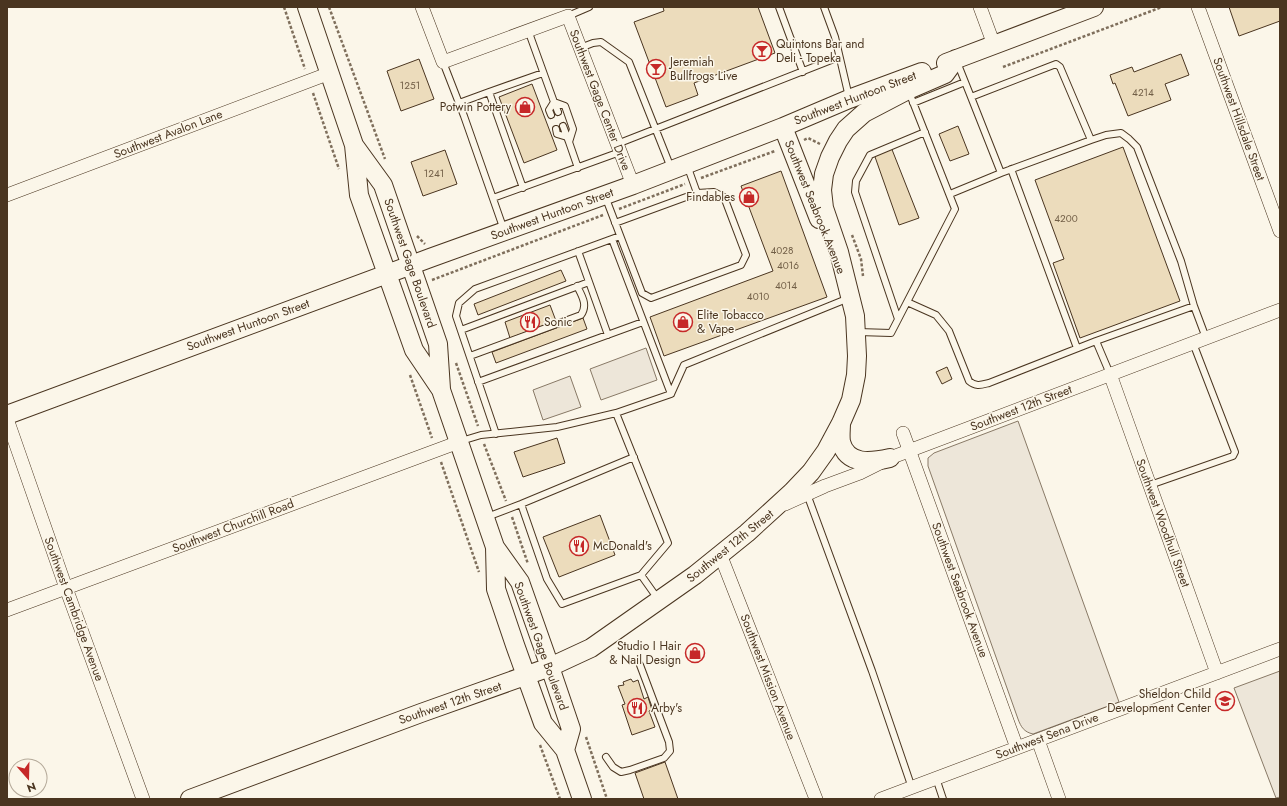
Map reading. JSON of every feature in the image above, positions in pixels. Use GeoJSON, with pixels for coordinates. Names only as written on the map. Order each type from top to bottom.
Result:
{"type":"FeatureCollection","features":[{"type":"Feature","properties":{"kind":"main road","name":"Southwest Gage Boulevard"},"geometry":{"type":"LineString","coordinates":[[308,7],[354,145],[359,195],[414,350],[441,390],[495,547],[520,582],[571,729],[565,750]]}},
{"type":"Feature","properties":{"kind":"main road"},"geometry":{"type":"LineString","coordinates":[[956,59],[1094,7]]}},
{"type":"Feature","properties":{"kind":"main road","name":"Southwest Seabrook Avenue"},"geometry":{"type":"LineString","coordinates":[[769,513],[811,472],[826,451],[851,400],[856,375],[856,316],[854,289],[839,252],[824,208],[822,190],[824,174],[833,150],[846,129],[864,113],[945,74],[956,59]]}},
{"type":"Feature","properties":{"kind":"main road","name":"Southwest Huntoon Street"},"geometry":{"type":"LineString","coordinates":[[7,415],[430,258],[633,185],[849,99],[908,91]]}},
{"type":"Feature","properties":{"kind":"main road","name":"Southwest Seabrook Avenue"},"geometry":{"type":"LineString","coordinates":[[783,126],[832,255],[854,289]]}},
{"type":"Feature","properties":{"kind":"main road","name":"Southwest Gage Boulevard"},"geometry":{"type":"LineString","coordinates":[[354,145],[383,185],[438,344],[441,390]]}},
{"type":"Feature","properties":{"kind":"main road"},"geometry":{"type":"LineString","coordinates":[[841,423],[842,443],[845,451],[851,457],[859,461],[872,462],[890,458]]}},
{"type":"Feature","properties":{"kind":"main road","name":"Southwest 12th Street"},"geometry":{"type":"LineString","coordinates":[[190,799],[413,715],[550,667],[590,648],[695,575],[747,533],[769,513]]}},
{"type":"Feature","properties":{"kind":"main road","name":"Southwest Gage Boulevard"},"geometry":{"type":"LineString","coordinates":[[495,547],[496,589],[526,676],[543,723],[565,750],[582,799]]}},
{"type":"Feature","properties":{"kind":"street"},"geometry":{"type":"LineString","coordinates":[[422,7],[442,62]]}},
{"type":"Feature","properties":{"kind":"street"},"geometry":{"type":"LineString","coordinates":[[980,7],[994,45]]}},
{"type":"Feature","properties":{"kind":"street","name":"Southwest Hillsdale Street"},"geometry":{"type":"LineString","coordinates":[[1198,7],[1280,231]]}},
{"type":"Feature","properties":{"kind":"street","name":"Southwest Gage Center Drive"},"geometry":{"type":"LineString","coordinates":[[442,62],[568,16],[633,185]]}},
{"type":"Feature","properties":{"kind":"street","name":"Southwest Avalon Lane"},"geometry":{"type":"LineString","coordinates":[[7,195],[330,73]]}},
{"type":"Feature","properties":{"kind":"street","name":"Southwest 12th Street"},"geometry":{"type":"LineString","coordinates":[[769,513],[792,500],[860,473],[890,458],[1280,310]]}},
{"type":"Feature","properties":{"kind":"street","name":"Southwest Woodhull Street"},"geometry":{"type":"LineString","coordinates":[[1110,374],[1217,673]]}},
{"type":"Feature","properties":{"kind":"street","name":"Southwest Cambridge Avenue"},"geometry":{"type":"LineString","coordinates":[[7,419],[66,588],[143,799]]}},
{"type":"Feature","properties":{"kind":"street","name":"Southwest Seabrook Avenue"},"geometry":{"type":"LineString","coordinates":[[903,433],[1017,748]]}},
{"type":"Feature","properties":{"kind":"street","name":"Southwest Churchill Road"},"geometry":{"type":"LineString","coordinates":[[7,610],[436,449],[459,442]]}},
{"type":"Feature","properties":{"kind":"street","name":"Southwest Mission Avenue"},"geometry":{"type":"LineString","coordinates":[[720,554],[816,799]]}},
{"type":"Feature","properties":{"kind":"street","name":"Southwest Sena Drive"},"geometry":{"type":"LineString","coordinates":[[881,799],[1280,649]]}},
{"type":"Feature","properties":{"kind":"street"},"geometry":{"type":"LineString","coordinates":[[1038,740],[1059,799]]}},
{"type":"Feature","properties":{"kind":"lane"},"geometry":{"type":"LineString","coordinates":[[568,16],[589,7]]}},
{"type":"Feature","properties":{"kind":"lane"},"geometry":{"type":"LineString","coordinates":[[779,7],[803,72]]}},
{"type":"Feature","properties":{"kind":"lane"},"geometry":{"type":"LineString","coordinates":[[825,7],[836,37],[839,58],[849,99]]}},
{"type":"Feature","properties":{"kind":"lane"},"geometry":{"type":"LineString","coordinates":[[528,30],[558,112]]}},
{"type":"Feature","properties":{"kind":"lane"},"geometry":{"type":"LineString","coordinates":[[580,48],[593,43],[601,42],[630,62],[656,129],[697,193]]}},
{"type":"Feature","properties":{"kind":"lane"},"geometry":{"type":"LineString","coordinates":[[493,198],[578,168],[656,129],[839,58]]}},
{"type":"Feature","properties":{"kind":"lane"},"geometry":{"type":"LineString","coordinates":[[956,59],[1001,173]]}},
{"type":"Feature","properties":{"kind":"lane"},"geometry":{"type":"LineString","coordinates":[[442,62],[459,103],[505,231]]}},
{"type":"Feature","properties":{"kind":"lane"},"geometry":{"type":"LineString","coordinates":[[971,98],[1056,64],[1060,67],[1091,140]]}},
{"type":"Feature","properties":{"kind":"lane"},"geometry":{"type":"LineString","coordinates":[[459,103],[543,73]]}},
{"type":"Feature","properties":{"kind":"lane"},"geometry":{"type":"LineString","coordinates":[[856,332],[891,333],[955,209],[908,91],[965,82]]}},
{"type":"Feature","properties":{"kind":"lane"},"geometry":{"type":"LineString","coordinates":[[489,92],[523,188]]}},
{"type":"Feature","properties":{"kind":"lane"},"geometry":{"type":"LineString","coordinates":[[551,114],[549,110],[554,102]]}},
{"type":"Feature","properties":{"kind":"lane"},"geometry":{"type":"LineString","coordinates":[[554,102],[565,106],[573,129],[568,139]]}},
{"type":"Feature","properties":{"kind":"lane"},"geometry":{"type":"LineString","coordinates":[[563,126],[578,168]]}},
{"type":"Feature","properties":{"kind":"lane"},"geometry":{"type":"LineString","coordinates":[[556,129],[557,134],[568,139]]}},
{"type":"Feature","properties":{"kind":"lane"},"geometry":{"type":"LineString","coordinates":[[898,319],[855,192],[856,181],[870,155],[925,132]]}},
{"type":"Feature","properties":{"kind":"lane"},"geometry":{"type":"LineString","coordinates":[[950,194],[1011,169],[1091,140],[1106,135],[1121,133],[1137,148],[1181,261],[1194,306],[1206,338]]}},
{"type":"Feature","properties":{"kind":"lane"},"geometry":{"type":"LineString","coordinates":[[1011,169],[1077,348]]}},
{"type":"Feature","properties":{"kind":"lane"},"geometry":{"type":"LineString","coordinates":[[604,195],[642,293],[651,298],[741,265],[746,255],[724,197],[714,192],[697,193],[615,223]]}},
{"type":"Feature","properties":{"kind":"lane"},"geometry":{"type":"LineString","coordinates":[[496,434],[456,316],[459,303],[475,289],[620,236]]}},
{"type":"Feature","properties":{"kind":"lane"},"geometry":{"type":"LineString","coordinates":[[612,239],[671,394]]}},
{"type":"Feature","properties":{"kind":"lane"},"geometry":{"type":"LineString","coordinates":[[578,251],[608,335]]}},
{"type":"Feature","properties":{"kind":"lane"},"geometry":{"type":"LineString","coordinates":[[460,330],[589,282]]}},
{"type":"Feature","properties":{"kind":"lane"},"geometry":{"type":"LineString","coordinates":[[470,356],[581,315],[585,304],[577,286]]}},
{"type":"Feature","properties":{"kind":"lane"},"geometry":{"type":"LineString","coordinates":[[459,442],[481,435],[557,427],[616,413],[671,394],[684,365],[854,289]]}},
{"type":"Feature","properties":{"kind":"lane"},"geometry":{"type":"LineString","coordinates":[[907,302],[936,315],[949,332],[969,381],[978,385],[989,383],[1077,348],[1194,306]]}},
{"type":"Feature","properties":{"kind":"lane"},"geometry":{"type":"LineString","coordinates":[[478,382],[644,322]]}},
{"type":"Feature","properties":{"kind":"lane"},"geometry":{"type":"LineString","coordinates":[[1096,341],[1110,374]]}},
{"type":"Feature","properties":{"kind":"lane"},"geometry":{"type":"LineString","coordinates":[[1150,486],[1232,456],[1235,452],[1193,343]]}},
{"type":"Feature","properties":{"kind":"lane"},"geometry":{"type":"LineString","coordinates":[[521,504],[547,579],[562,604],[641,575],[668,543],[616,413]]}},
{"type":"Feature","properties":{"kind":"lane"},"geometry":{"type":"LineString","coordinates":[[485,518],[634,457]]}},
{"type":"Feature","properties":{"kind":"lane"},"geometry":{"type":"LineString","coordinates":[[807,494],[872,671],[912,788]]}},
{"type":"Feature","properties":{"kind":"lane"},"geometry":{"type":"LineString","coordinates":[[641,575],[659,601]]}},
{"type":"Feature","properties":{"kind":"lane"},"geometry":{"type":"LineString","coordinates":[[606,757],[613,767],[621,772],[664,758],[670,751],[669,742],[640,665]]}},
{"type":"Feature","properties":{"kind":"lane"},"geometry":{"type":"LineString","coordinates":[[936,778],[943,799]]}},
{"type":"Feature","properties":{"kind":"path"},"geometry":{"type":"LineString","coordinates":[[284,7],[341,175]]}},
{"type":"Feature","properties":{"kind":"path"},"geometry":{"type":"LineString","coordinates":[[329,7],[387,164]]}},
{"type":"Feature","properties":{"kind":"path"},"geometry":{"type":"LineString","coordinates":[[1003,67],[1162,7]]}},
{"type":"Feature","properties":{"kind":"path"},"geometry":{"type":"LineString","coordinates":[[850,231],[861,260],[854,289]]}},
{"type":"Feature","properties":{"kind":"path"},"geometry":{"type":"LineString","coordinates":[[416,235],[424,242],[436,278]]}},
{"type":"Feature","properties":{"kind":"path"},"geometry":{"type":"LineString","coordinates":[[410,375],[480,574]]}},
{"type":"Feature","properties":{"kind":"path"},"geometry":{"type":"LineString","coordinates":[[583,731],[607,799]]}},
{"type":"Feature","properties":{"kind":"path"},"geometry":{"type":"LineString","coordinates":[[539,743],[560,799]]}},
{"type":"Feature","properties":{"kind":"shaded area"},"geometry":{"type":"Polygon","coordinates":[[[646,348],[657,380],[601,400],[590,369],[646,348]]]}},
{"type":"Feature","properties":{"kind":"shaded area"},"geometry":{"type":"Polygon","coordinates":[[[570,376],[581,407],[543,420],[533,390],[570,376]]]}},
{"type":"Feature","properties":{"kind":"shaded area"},"geometry":{"type":"Polygon","coordinates":[[[1018,421],[1119,702],[1033,734],[1023,729],[1018,719],[928,466],[928,458],[934,453],[1018,421]]]}},
{"type":"Feature","properties":{"kind":"shaded area"},"geometry":{"type":"Polygon","coordinates":[[[1280,671],[1280,797],[1276,798],[1234,688],[1280,671]]]}},
{"type":"Feature","properties":{"kind":"building"},"geometry":{"type":"Polygon","coordinates":[[[663,7],[758,7],[775,53],[694,83],[698,95],[666,107],[634,22],[664,11],[663,7]]]}},
{"type":"Feature","properties":{"kind":"building"},"geometry":{"type":"Polygon","coordinates":[[[1229,7],[1280,7],[1280,21],[1239,36],[1229,7]]]}},
{"type":"Feature","properties":{"kind":"building"},"geometry":{"type":"Polygon","coordinates":[[[1181,54],[1189,75],[1165,84],[1171,100],[1128,116],[1115,83],[1113,84],[1110,75],[1132,67],[1134,72],[1181,54]]]}},
{"type":"Feature","properties":{"kind":"building"},"geometry":{"type":"Polygon","coordinates":[[[419,59],[434,99],[401,111],[387,71],[419,59]]]}},
{"type":"Feature","properties":{"kind":"building"},"geometry":{"type":"Polygon","coordinates":[[[532,84],[557,150],[524,163],[499,97],[532,84]]]}},
{"type":"Feature","properties":{"kind":"building"},"geometry":{"type":"Polygon","coordinates":[[[958,126],[969,154],[950,161],[939,134],[958,126]]]}},
{"type":"Feature","properties":{"kind":"building"},"geometry":{"type":"Polygon","coordinates":[[[891,147],[919,218],[899,225],[874,154],[891,147]]]}},
{"type":"Feature","properties":{"kind":"building"},"geometry":{"type":"Polygon","coordinates":[[[1123,147],[1180,301],[1080,338],[1053,263],[1064,259],[1035,180],[1123,147]]]}},
{"type":"Feature","properties":{"kind":"building"},"geometry":{"type":"Polygon","coordinates":[[[445,150],[457,184],[423,196],[411,162],[445,150]]]}},
{"type":"Feature","properties":{"kind":"building"},"geometry":{"type":"Polygon","coordinates":[[[781,171],[827,297],[664,356],[650,317],[773,271],[741,186],[781,171]]]}},
{"type":"Feature","properties":{"kind":"building"},"geometry":{"type":"Polygon","coordinates":[[[561,270],[566,281],[478,315],[474,304],[561,270]]]}},
{"type":"Feature","properties":{"kind":"building","name":"Sonic"},"geometry":{"type":"Polygon","coordinates":[[[550,305],[556,321],[510,338],[505,322],[550,305]]]}},
{"type":"Feature","properties":{"kind":"building"},"geometry":{"type":"Polygon","coordinates":[[[583,318],[587,329],[496,363],[492,352],[583,318]]]}},
{"type":"Feature","properties":{"kind":"building"},"geometry":{"type":"Polygon","coordinates":[[[947,367],[952,379],[942,384],[936,372],[947,367]]]}},
{"type":"Feature","properties":{"kind":"building"},"geometry":{"type":"Polygon","coordinates":[[[557,438],[565,463],[523,477],[514,452],[557,438]]]}},
{"type":"Feature","properties":{"kind":"building","name":"McDonald's"},"geometry":{"type":"Polygon","coordinates":[[[600,515],[615,555],[559,577],[543,537],[600,515]]]}},
{"type":"Feature","properties":{"kind":"building","name":"Arby's"},"geometry":{"type":"Polygon","coordinates":[[[631,679],[633,682],[638,680],[644,699],[648,697],[652,710],[649,711],[655,727],[632,735],[622,705],[625,704],[618,686],[624,685],[623,682],[631,679]]]}},
{"type":"Feature","properties":{"kind":"building"},"geometry":{"type":"Polygon","coordinates":[[[665,762],[678,799],[644,799],[635,773],[665,762]]]}},
{"type":"Feature","properties":{"kind":"place","name":"Quintons Bar and Deli - Topeka"},"geometry":{"type":"Point","coordinates":[762,51]}},
{"type":"Feature","properties":{"kind":"place","name":"Jeremiah Bullfrogs Live"},"geometry":{"type":"Point","coordinates":[656,69]}},
{"type":"Feature","properties":{"kind":"place","name":"Potwin Pottery"},"geometry":{"type":"Point","coordinates":[525,107]}},
{"type":"Feature","properties":{"kind":"place","name":"Findables"},"geometry":{"type":"Point","coordinates":[749,197]}},
{"type":"Feature","properties":{"kind":"place","name":"Sonic"},"geometry":{"type":"Point","coordinates":[530,322]}},
{"type":"Feature","properties":{"kind":"place","name":"Elite Tobacco & Vape"},"geometry":{"type":"Point","coordinates":[683,322]}},
{"type":"Feature","properties":{"kind":"place","name":"McDonald's"},"geometry":{"type":"Point","coordinates":[579,546]}},
{"type":"Feature","properties":{"kind":"place","name":"Studio I Hair & Nail Design"},"geometry":{"type":"Point","coordinates":[695,653]}},
{"type":"Feature","properties":{"kind":"place","name":"Sheldon Child Development Center"},"geometry":{"type":"Point","coordinates":[1225,701]}},
{"type":"Feature","properties":{"kind":"place","name":"Arby's"},"geometry":{"type":"Point","coordinates":[637,708]}}]}
